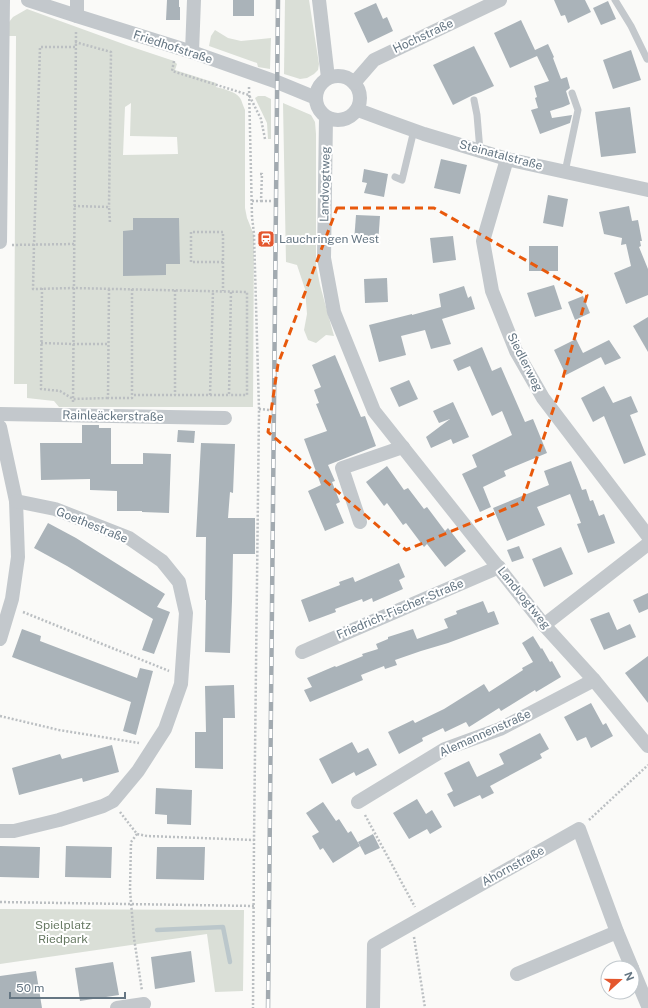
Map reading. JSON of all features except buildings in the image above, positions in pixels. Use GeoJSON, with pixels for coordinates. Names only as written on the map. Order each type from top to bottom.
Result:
{"type":"FeatureCollection","features":[{"type":"Feature","properties":{"kind":"street"},"geometry":{"type":"LineString","coordinates":[[3,0],[1,134],[3,244]]}},
{"type":"Feature","properties":{"kind":"street","name":"Friedhofstraße"},"geometry":{"type":"LineString","coordinates":[[28,0],[192,52],[277,82],[316,98]]}},
{"type":"Feature","properties":{"kind":"street"},"geometry":{"type":"LineString","coordinates":[[77,0],[77,16]]}},
{"type":"Feature","properties":{"kind":"street"},"geometry":{"type":"LineString","coordinates":[[192,52],[194,0]]}},
{"type":"Feature","properties":{"kind":"street"},"geometry":{"type":"LineString","coordinates":[[318,0],[328,78]]}},
{"type":"Feature","properties":{"kind":"street","name":"Hochstraße"},"geometry":{"type":"LineString","coordinates":[[354,82],[374,60],[500,0]]}},
{"type":"Feature","properties":{"kind":"street"},"geometry":{"type":"LineString","coordinates":[[335,76],[342,76],[354,82],[358,88],[360,96],[358,110],[347,119],[340,121],[326,117],[317,106],[316,98],[319,86],[328,78],[335,76]]}},
{"type":"Feature","properties":{"kind":"street","name":"Steinatalstraße"},"geometry":{"type":"LineString","coordinates":[[358,110],[480,151],[565,172],[648,190]]}},
{"type":"Feature","properties":{"kind":"street","name":"Landvogtweg"},"geometry":{"type":"LineString","coordinates":[[326,117],[324,258],[334,312],[374,411],[544,625],[594,680],[648,746]]}},
{"type":"Feature","properties":{"kind":"street","name":"Siedlerweg"},"geometry":{"type":"LineString","coordinates":[[507,158],[483,241],[492,291],[516,351],[543,398],[648,536]]}},
{"type":"Feature","properties":{"kind":"street","name":"Rainleäckerstraße"},"geometry":{"type":"LineString","coordinates":[[0,414],[225,418]]}},
{"type":"Feature","properties":{"kind":"street"},"geometry":{"type":"LineString","coordinates":[[0,427],[16,502],[18,557],[7,601],[0,639]]}},
{"type":"Feature","properties":{"kind":"street"},"geometry":{"type":"LineString","coordinates":[[360,522],[342,468],[404,448]]}},
{"type":"Feature","properties":{"kind":"street","name":"Goethestraße"},"geometry":{"type":"LineString","coordinates":[[0,831],[14,831],[59,820],[103,806],[113,801],[138,771],[165,728],[181,684],[186,613],[179,582],[162,561],[128,538],[55,509],[16,502]]}},
{"type":"Feature","properties":{"kind":"street"},"geometry":{"type":"LineString","coordinates":[[544,625],[648,544]]}},
{"type":"Feature","properties":{"kind":"street","name":"Friedrich-Fischer-Straße"},"geometry":{"type":"LineString","coordinates":[[302,652],[499,567]]}},
{"type":"Feature","properties":{"kind":"street","name":"Alemannenstraße"},"geometry":{"type":"LineString","coordinates":[[358,802],[445,749],[500,729],[594,680]]}},
{"type":"Feature","properties":{"kind":"street"},"geometry":{"type":"LineString","coordinates":[[579,829],[616,932],[628,960]]}},
{"type":"Feature","properties":{"kind":"street","name":"Ahornstraße"},"geometry":{"type":"LineString","coordinates":[[373,1008],[374,945],[579,829]]}},
{"type":"Feature","properties":{"kind":"street"},"geometry":{"type":"LineString","coordinates":[[517,974],[616,932]]}},
{"type":"Feature","properties":{"kind":"street"},"geometry":{"type":"LineString","coordinates":[[640,987],[648,1006]]}},
{"type":"Feature","properties":{"kind":"street"},"geometry":{"type":"LineString","coordinates":[[117,1008],[139,1006]]}},
{"type":"Feature","properties":{"kind":"lane"},"geometry":{"type":"LineString","coordinates":[[615,0],[631,26],[648,59]]}},
{"type":"Feature","properties":{"kind":"lane"},"geometry":{"type":"LineString","coordinates":[[565,172],[578,110],[572,93]]}},
{"type":"Feature","properties":{"kind":"lane"},"geometry":{"type":"LineString","coordinates":[[474,100],[477,115],[480,151]]}},
{"type":"Feature","properties":{"kind":"lane"},"geometry":{"type":"LineString","coordinates":[[395,177],[402,180],[414,130]]}},
{"type":"Feature","properties":{"kind":"path"},"geometry":{"type":"LineString","coordinates":[[73,415],[75,42],[77,16]]}},
{"type":"Feature","properties":{"kind":"path"},"geometry":{"type":"LineString","coordinates":[[75,42],[111,52],[110,223]]}},
{"type":"Feature","properties":{"kind":"path"},"geometry":{"type":"LineString","coordinates":[[75,47],[40,47],[33,289],[73,288],[247,292],[247,395],[132,395]]}},
{"type":"Feature","properties":{"kind":"path"},"geometry":{"type":"LineString","coordinates":[[175,47],[172,71],[249,95],[261,119],[265,139]]}},
{"type":"Feature","properties":{"kind":"path"},"geometry":{"type":"LineString","coordinates":[[248,72],[259,409],[253,1008]]}},
{"type":"Feature","properties":{"kind":"path"},"geometry":{"type":"LineString","coordinates":[[259,174],[262,174],[261,201]]}},
{"type":"Feature","properties":{"kind":"path"},"geometry":{"type":"LineString","coordinates":[[252,201],[272,201]]}},
{"type":"Feature","properties":{"kind":"path"},"geometry":{"type":"LineString","coordinates":[[74,206],[109,207]]}},
{"type":"Feature","properties":{"kind":"path"},"geometry":{"type":"LineString","coordinates":[[223,262],[191,262],[191,232],[223,232],[224,291]]}},
{"type":"Feature","properties":{"kind":"path"},"geometry":{"type":"LineString","coordinates":[[3,244],[74,244]]}},
{"type":"Feature","properties":{"kind":"path"},"geometry":{"type":"LineString","coordinates":[[42,288],[41,389],[60,391],[73,400],[132,398],[132,290]]}},
{"type":"Feature","properties":{"kind":"path"},"geometry":{"type":"LineString","coordinates":[[108,398],[109,289]]}},
{"type":"Feature","properties":{"kind":"path"},"geometry":{"type":"LineString","coordinates":[[175,290],[175,395]]}},
{"type":"Feature","properties":{"kind":"path"},"geometry":{"type":"LineString","coordinates":[[210,395],[213,291]]}},
{"type":"Feature","properties":{"kind":"path"},"geometry":{"type":"LineString","coordinates":[[229,395],[231,292]]}},
{"type":"Feature","properties":{"kind":"path"},"geometry":{"type":"LineString","coordinates":[[41,343],[109,344]]}},
{"type":"Feature","properties":{"kind":"path"},"geometry":{"type":"LineString","coordinates":[[259,409],[270,410]]}},
{"type":"Feature","properties":{"kind":"path"},"geometry":{"type":"LineString","coordinates":[[7,601],[182,676]]}},
{"type":"Feature","properties":{"kind":"path"},"geometry":{"type":"LineString","coordinates":[[0,716],[59,730],[154,745]]}},
{"type":"Feature","properties":{"kind":"path"},"geometry":{"type":"LineString","coordinates":[[579,829],[648,765]]}},
{"type":"Feature","properties":{"kind":"path"},"geometry":{"type":"LineString","coordinates":[[113,801],[137,834],[155,837],[254,840]]}},
{"type":"Feature","properties":{"kind":"path"},"geometry":{"type":"LineString","coordinates":[[358,802],[417,920],[425,1008]]}},
{"type":"Feature","properties":{"kind":"path"},"geometry":{"type":"LineString","coordinates":[[137,834],[131,842],[130,890],[139,1006]]}},
{"type":"Feature","properties":{"kind":"path"},"geometry":{"type":"LineString","coordinates":[[0,902],[254,906]]}},
{"type":"Feature","properties":{"kind":"highlighted area"},"geometry":{"type":"Polygon","coordinates":[[[337,208],[434,208],[587,295],[558,395],[522,502],[406,550],[268,432],[278,364],[337,208]]]}},
{"type":"Feature","properties":{"kind":"green space"},"geometry":{"type":"Polygon","coordinates":[[[285,0],[309,0],[319,64],[318,70],[307,78],[300,79],[284,74],[285,0]]]}},
{"type":"Feature","properties":{"kind":"green space"},"geometry":{"type":"Polygon","coordinates":[[[27,9],[174,61],[177,64],[175,70],[216,83],[216,87],[232,92],[240,98],[245,110],[245,208],[247,218],[254,235],[253,407],[59,407],[54,401],[27,398],[27,384],[14,384],[16,36],[6,36],[9,22],[13,17],[27,9]],[[131,103],[125,107],[123,155],[178,154],[177,137],[130,136],[131,103]]]}},
{"type":"Feature","properties":{"kind":"green space"},"geometry":{"type":"Polygon","coordinates":[[[215,30],[228,38],[241,41],[271,38],[270,69],[258,67],[257,63],[209,46],[211,36],[215,30]]]}},
{"type":"Feature","properties":{"kind":"green space"},"geometry":{"type":"Polygon","coordinates":[[[258,96],[265,96],[271,99],[271,139],[268,139],[267,123],[255,98],[258,96]]]}},
{"type":"Feature","properties":{"kind":"green space"},"geometry":{"type":"Polygon","coordinates":[[[283,103],[311,115],[315,122],[316,265],[334,336],[326,335],[316,343],[308,340],[304,330],[307,314],[305,289],[297,265],[286,262],[283,103]]]}},
{"type":"Feature","properties":{"kind":"green space","name":"Spielplatz Riedpark"},"geometry":{"type":"Polygon","coordinates":[[[0,909],[244,910],[243,991],[215,992],[207,934],[0,964],[0,909]]]}},
{"type":"Feature","properties":{"kind":"waterway"},"geometry":{"type":"LineString","coordinates":[[157,930],[223,927],[230,962]]}},
{"type":"Feature","properties":{"kind":"railway"},"geometry":{"type":"LineString","coordinates":[[268,1008],[278,0]]}},
{"type":"Feature","properties":{"kind":"place","name":"Lauchringen West"},"geometry":{"type":"Point","coordinates":[266,239]}}]}
